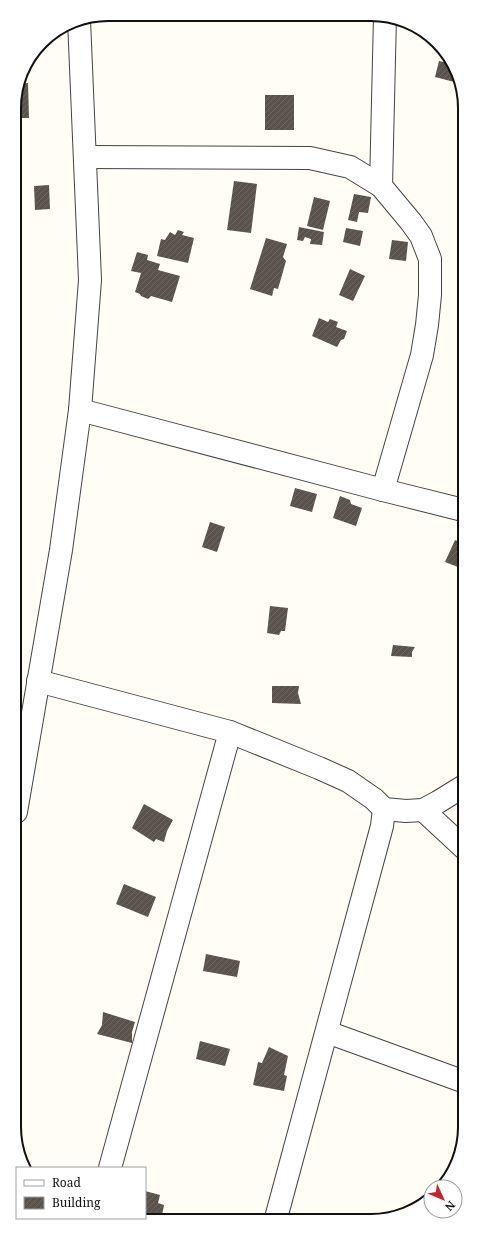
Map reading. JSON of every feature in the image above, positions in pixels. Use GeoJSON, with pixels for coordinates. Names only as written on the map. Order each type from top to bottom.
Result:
{"type":"FeatureCollection","features":[{"type":"Feature","properties":{"kind":"street"},"geometry":{"type":"LineString","coordinates":[[381,186],[385,22]]}},
{"type":"Feature","properties":{"kind":"street"},"geometry":{"type":"LineString","coordinates":[[21,782],[61,550],[80,410],[90,280],[86,157],[78,27]]}},
{"type":"Feature","properties":{"kind":"street"},"geometry":{"type":"LineString","coordinates":[[86,157],[310,158],[350,167],[381,186],[421,236],[430,259],[430,295],[422,355],[383,490]]}},
{"type":"Feature","properties":{"kind":"street"},"geometry":{"type":"LineString","coordinates":[[80,410],[458,509]]}},
{"type":"Feature","properties":{"kind":"street"},"geometry":{"type":"LineString","coordinates":[[38,681],[230,732],[348,781],[374,799],[384,808],[406,811],[423,810],[458,790]]}},
{"type":"Feature","properties":{"kind":"street"},"geometry":{"type":"LineString","coordinates":[[110,1167],[230,732]]}},
{"type":"Feature","properties":{"kind":"street"},"geometry":{"type":"LineString","coordinates":[[277,1214],[382,826],[384,808]]}},
{"type":"Feature","properties":{"kind":"street"},"geometry":{"type":"LineString","coordinates":[[423,810],[458,842]]}},
{"type":"Feature","properties":{"kind":"street"},"geometry":{"type":"LineString","coordinates":[[326,1032],[458,1079]]}},
{"type":"Feature","properties":{"kind":"building"},"geometry":{"type":"Polygon","coordinates":[[[439,61],[444,62],[453,82],[435,77],[439,61]]]}},
{"type":"Feature","properties":{"kind":"building"},"geometry":{"type":"Polygon","coordinates":[[[25,83],[28,83],[29,118],[21,118],[21,103],[25,83]]]}},
{"type":"Feature","properties":{"kind":"building"},"geometry":{"type":"Polygon","coordinates":[[[265,95],[294,95],[294,130],[265,130],[265,95]]]}},
{"type":"Feature","properties":{"kind":"building"},"geometry":{"type":"Polygon","coordinates":[[[234,181],[257,184],[251,233],[227,230],[234,181]]]}},
{"type":"Feature","properties":{"kind":"building"},"geometry":{"type":"Polygon","coordinates":[[[49,185],[50,209],[35,210],[34,186],[49,185]]]}},
{"type":"Feature","properties":{"kind":"building"},"geometry":{"type":"Polygon","coordinates":[[[354,194],[371,197],[368,213],[359,212],[357,222],[348,220],[354,194]]]}},
{"type":"Feature","properties":{"kind":"building"},"geometry":{"type":"Polygon","coordinates":[[[314,197],[330,201],[323,230],[307,226],[314,197]]]}},
{"type":"Feature","properties":{"kind":"building"},"geometry":{"type":"Polygon","coordinates":[[[299,227],[324,232],[322,245],[310,244],[311,239],[305,237],[303,241],[297,240],[299,227]]]}},
{"type":"Feature","properties":{"kind":"building"},"geometry":{"type":"Polygon","coordinates":[[[346,228],[363,231],[360,246],[343,242],[346,228]]]}},
{"type":"Feature","properties":{"kind":"building"},"geometry":{"type":"Polygon","coordinates":[[[178,230],[184,232],[182,235],[194,238],[188,263],[157,256],[161,239],[165,240],[170,232],[175,235],[178,230]]]}},
{"type":"Feature","properties":{"kind":"building"},"geometry":{"type":"Polygon","coordinates":[[[266,238],[287,244],[283,257],[286,261],[278,289],[274,288],[272,296],[250,289],[266,238]]]}},
{"type":"Feature","properties":{"kind":"building"},"geometry":{"type":"Polygon","coordinates":[[[392,240],[408,242],[406,261],[389,259],[392,240]]]}},
{"type":"Feature","properties":{"kind":"building"},"geometry":{"type":"Polygon","coordinates":[[[137,252],[148,255],[147,260],[160,264],[158,270],[180,276],[172,302],[151,296],[148,299],[135,292],[141,273],[131,271],[137,252]]]}},
{"type":"Feature","properties":{"kind":"building"},"geometry":{"type":"Polygon","coordinates":[[[350,269],[365,276],[353,301],[339,295],[350,269]]]}},
{"type":"Feature","properties":{"kind":"building"},"geometry":{"type":"Polygon","coordinates":[[[319,318],[328,322],[330,319],[338,322],[336,327],[347,331],[344,339],[341,340],[337,347],[312,336],[319,318]]]}},
{"type":"Feature","properties":{"kind":"building"},"geometry":{"type":"Polygon","coordinates":[[[295,488],[317,494],[312,512],[290,506],[295,488]]]}},
{"type":"Feature","properties":{"kind":"building"},"geometry":{"type":"Polygon","coordinates":[[[340,496],[350,500],[351,504],[362,508],[356,526],[333,518],[340,496]]]}},
{"type":"Feature","properties":{"kind":"building"},"geometry":{"type":"Polygon","coordinates":[[[210,522],[225,527],[217,552],[202,547],[210,522]]]}},
{"type":"Feature","properties":{"kind":"building"},"geometry":{"type":"Polygon","coordinates":[[[455,540],[458,541],[458,567],[445,562],[455,540]]]}},
{"type":"Feature","properties":{"kind":"building"},"geometry":{"type":"Polygon","coordinates":[[[270,606],[288,608],[285,631],[281,631],[279,635],[267,633],[270,606]]]}},
{"type":"Feature","properties":{"kind":"building"},"geometry":{"type":"Polygon","coordinates":[[[393,645],[415,647],[412,652],[412,657],[391,656],[393,645]]]}},
{"type":"Feature","properties":{"kind":"building"},"geometry":{"type":"Polygon","coordinates":[[[272,686],[299,686],[298,693],[301,704],[272,703],[272,686]]]}},
{"type":"Feature","properties":{"kind":"building"},"geometry":{"type":"Polygon","coordinates":[[[144,804],[173,820],[167,831],[164,842],[156,839],[154,842],[132,828],[144,804]]]}},
{"type":"Feature","properties":{"kind":"building"},"geometry":{"type":"Polygon","coordinates":[[[124,884],[156,897],[148,917],[116,904],[124,884]]]}},
{"type":"Feature","properties":{"kind":"building"},"geometry":{"type":"Polygon","coordinates":[[[206,954],[240,961],[237,977],[203,971],[206,954]]]}},
{"type":"Feature","properties":{"kind":"building"},"geometry":{"type":"Polygon","coordinates":[[[103,1012],[135,1022],[132,1032],[132,1043],[97,1034],[102,1025],[103,1012]]]}},
{"type":"Feature","properties":{"kind":"building"},"geometry":{"type":"Polygon","coordinates":[[[200,1041],[230,1049],[225,1066],[196,1059],[200,1041]]]}},
{"type":"Feature","properties":{"kind":"building"},"geometry":{"type":"Polygon","coordinates":[[[269,1047],[288,1056],[284,1075],[287,1076],[284,1091],[253,1085],[258,1062],[262,1063],[269,1047]]]}},
{"type":"Feature","properties":{"kind":"building"},"geometry":{"type":"Polygon","coordinates":[[[146,1191],[160,1195],[158,1203],[164,1205],[162,1214],[146,1214],[146,1191]]]}}]}
